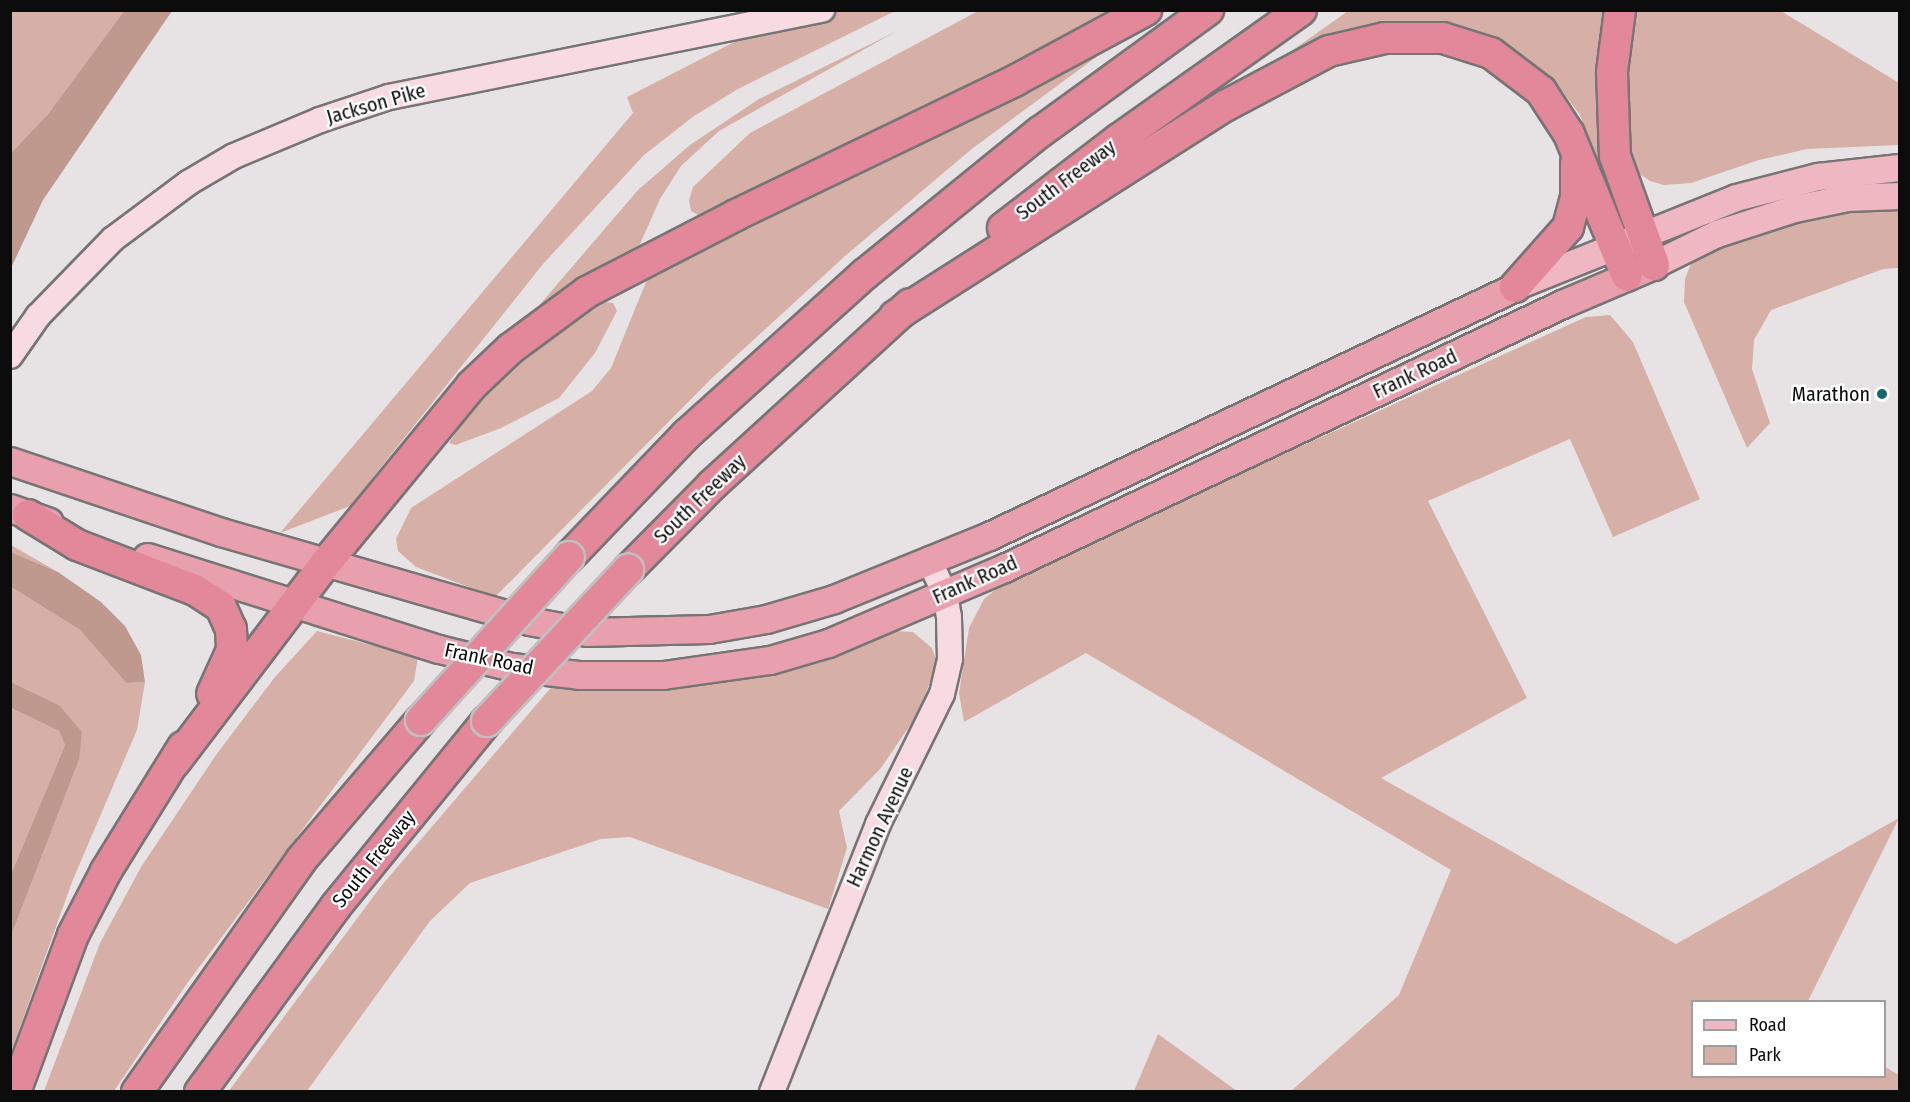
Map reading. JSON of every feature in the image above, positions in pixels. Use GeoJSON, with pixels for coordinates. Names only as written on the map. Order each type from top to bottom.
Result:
{"type":"FeatureCollection","features":[{"type":"Feature","properties":{"kind":"highway"},"geometry":{"type":"LineString","coordinates":[[174,763],[297,605],[326,564],[471,386],[510,349],[587,292],[735,214],[1016,80],[1146,10]]}},
{"type":"Feature","properties":{"kind":"highway"},"geometry":{"type":"LineString","coordinates":[[137,1092],[301,860],[421,720],[569,557],[687,434],[865,274],[1040,132],[1208,10]]}},
{"type":"Feature","properties":{"kind":"highway","name":"South Freeway"},"geometry":{"type":"LineString","coordinates":[[200,1092],[336,906],[487,721],[628,570],[712,485],[896,316],[1050,190],[1301,10]]}},
{"type":"Feature","properties":{"kind":"highway"},"geometry":{"type":"LineString","coordinates":[[1620,10],[1612,72],[1615,156],[1628,239]]}},
{"type":"Feature","properties":{"kind":"highway"},"geometry":{"type":"LineString","coordinates":[[896,316],[1225,106],[1329,51],[1366,41],[1422,36],[1491,53],[1541,92],[1560,117],[1575,151],[1628,239],[1640,271]]}},
{"type":"Feature","properties":{"kind":"highway"},"geometry":{"type":"LineString","coordinates":[[1515,287],[1564,234],[1572,219],[1577,189],[1575,151]]}},
{"type":"Feature","properties":{"kind":"highway","name":"Frank Road"},"geometry":{"type":"LineString","coordinates":[[20,511],[297,605],[439,649],[512,667],[579,675],[663,675],[717,670],[799,652],[945,594],[1640,271]]}},
{"type":"Feature","properties":{"kind":"highway","name":"Frank Road"},"geometry":{"type":"LineString","coordinates":[[10,461],[89,490],[326,564],[529,621],[587,632],[640,633],[709,629],[766,620],[834,599],[988,536],[1515,287]]}},
{"type":"Feature","properties":{"kind":"highway"},"geometry":{"type":"LineString","coordinates":[[15,1092],[73,935],[106,871],[174,763],[232,650],[231,629],[221,607],[195,590],[77,545],[20,511]]}},
{"type":"Feature","properties":{"kind":"main road","name":"Jackson Pike"},"geometry":{"type":"LineString","coordinates":[[10,356],[38,316],[113,239],[188,183],[234,156],[320,120],[389,97],[822,10]]}},
{"type":"Feature","properties":{"kind":"main road","name":"Frank Road"},"geometry":{"type":"LineString","coordinates":[[1515,287],[1628,239],[1736,198],[1795,182],[1899,168]]}},
{"type":"Feature","properties":{"kind":"main road","name":"Frank Road"},"geometry":{"type":"LineString","coordinates":[[1640,271],[1718,234],[1796,209],[1848,198],[1899,196]]}},
{"type":"Feature","properties":{"kind":"main road","name":"Harmon Avenue"},"geometry":{"type":"LineString","coordinates":[[772,1092],[878,824],[942,694],[951,638],[945,594],[929,560]]}},
{"type":"Feature","properties":{"kind":"green space"},"geometry":{"type":"Polygon","coordinates":[[[11,11],[124,11],[48,114],[11,153],[11,11]]]}},
{"type":"Feature","properties":{"kind":"green space"},"geometry":{"type":"Polygon","coordinates":[[[795,11],[895,11],[738,89],[694,116],[644,155],[543,264],[350,506],[280,533],[633,113],[627,97],[795,11]]]}},
{"type":"Feature","properties":{"kind":"green space"},"geometry":{"type":"Polygon","coordinates":[[[978,11],[1114,11],[1010,68],[713,213],[700,216],[691,211],[689,200],[693,187],[750,133],[978,11]]]}},
{"type":"Feature","properties":{"kind":"green space"},"geometry":{"type":"Polygon","coordinates":[[[1348,11],[1607,11],[1598,71],[1599,144],[1604,167],[1601,170],[1580,115],[1559,87],[1514,51],[1480,35],[1287,62],[1283,57],[1348,11]]]}},
{"type":"Feature","properties":{"kind":"green space"},"geometry":{"type":"Polygon","coordinates":[[[1630,11],[1781,11],[1899,83],[1899,145],[1807,149],[1759,160],[1691,183],[1664,185],[1650,181],[1632,169],[1624,151],[1623,84],[1630,11]]]}},
{"type":"Feature","properties":{"kind":"green space"},"geometry":{"type":"Polygon","coordinates":[[[897,31],[719,131],[681,166],[660,199],[637,251],[530,316],[638,190],[690,145],[759,99],[897,31]]]}},
{"type":"Feature","properties":{"kind":"green space"},"geometry":{"type":"Polygon","coordinates":[[[1097,50],[1099,55],[973,148],[845,256],[711,379],[495,597],[416,567],[398,551],[396,539],[411,508],[592,391],[611,368],[646,282],[657,266],[1097,50]]]}},
{"type":"Feature","properties":{"kind":"green space"},"geometry":{"type":"Polygon","coordinates":[[[1899,211],[1899,268],[1883,269],[1771,310],[1754,340],[1752,369],[1770,423],[1747,448],[1684,302],[1685,279],[1692,261],[1761,230],[1842,213],[1899,211]]]}},
{"type":"Feature","properties":{"kind":"green space"},"geometry":{"type":"Polygon","coordinates":[[[597,301],[613,303],[617,311],[595,353],[559,398],[501,428],[456,445],[449,443],[489,384],[597,301]]]}},
{"type":"Feature","properties":{"kind":"green space"},"geometry":{"type":"Polygon","coordinates":[[[1610,315],[1633,342],[1700,499],[1613,537],[1570,439],[1428,501],[1527,698],[1381,778],[1676,944],[1899,818],[1808,1000],[1691,1000],[1691,1078],[1886,1078],[1886,1068],[1899,1075],[1899,1091],[1291,1091],[1399,995],[1451,870],[1086,653],[964,722],[959,693],[969,628],[984,599],[1010,578],[1586,317],[1610,315]]]}},
{"type":"Feature","properties":{"kind":"green space"},"geometry":{"type":"Polygon","coordinates":[[[11,545],[58,572],[11,552],[11,545]]]}},
{"type":"Feature","properties":{"kind":"green space"},"geometry":{"type":"Polygon","coordinates":[[[11,587],[80,630],[126,683],[145,682],[137,730],[72,882],[11,1052],[11,936],[79,760],[59,705],[11,682],[11,587]]]}},
{"type":"Feature","properties":{"kind":"green space"},"geometry":{"type":"Polygon","coordinates":[[[317,631],[418,657],[414,681],[188,982],[114,1091],[44,1091],[100,943],[141,867],[216,755],[275,677],[317,631]]]}},
{"type":"Feature","properties":{"kind":"green space"},"geometry":{"type":"Polygon","coordinates":[[[895,631],[913,632],[932,648],[937,662],[919,712],[881,768],[839,811],[847,848],[828,909],[630,837],[601,839],[470,883],[430,921],[307,1091],[228,1092],[382,885],[560,677],[779,670],[895,631]]]}},
{"type":"Feature","properties":{"kind":"green space"},"geometry":{"type":"Polygon","coordinates":[[[11,708],[59,731],[65,745],[11,874],[11,708]]]}},
{"type":"Feature","properties":{"kind":"green space"},"geometry":{"type":"Polygon","coordinates":[[[1158,1034],[1237,1091],[1134,1091],[1158,1034]]]}},
{"type":"Feature","properties":{"kind":"shaded area"},"geometry":{"type":"Polygon","coordinates":[[[124,11],[172,11],[43,200],[11,268],[11,153],[48,114],[124,11]]]}},
{"type":"Feature","properties":{"kind":"shaded area"},"geometry":{"type":"Polygon","coordinates":[[[11,552],[58,572],[101,602],[125,626],[141,655],[145,682],[126,683],[80,630],[11,587],[11,552]]]}},
{"type":"Feature","properties":{"kind":"shaded area"},"geometry":{"type":"Polygon","coordinates":[[[11,682],[59,705],[82,732],[79,760],[11,936],[11,874],[65,745],[59,731],[11,708],[11,682]]]}},
{"type":"Feature","properties":{"kind":"place","name":"Marathon"},"geometry":{"type":"Point","coordinates":[1882,394]}}]}
